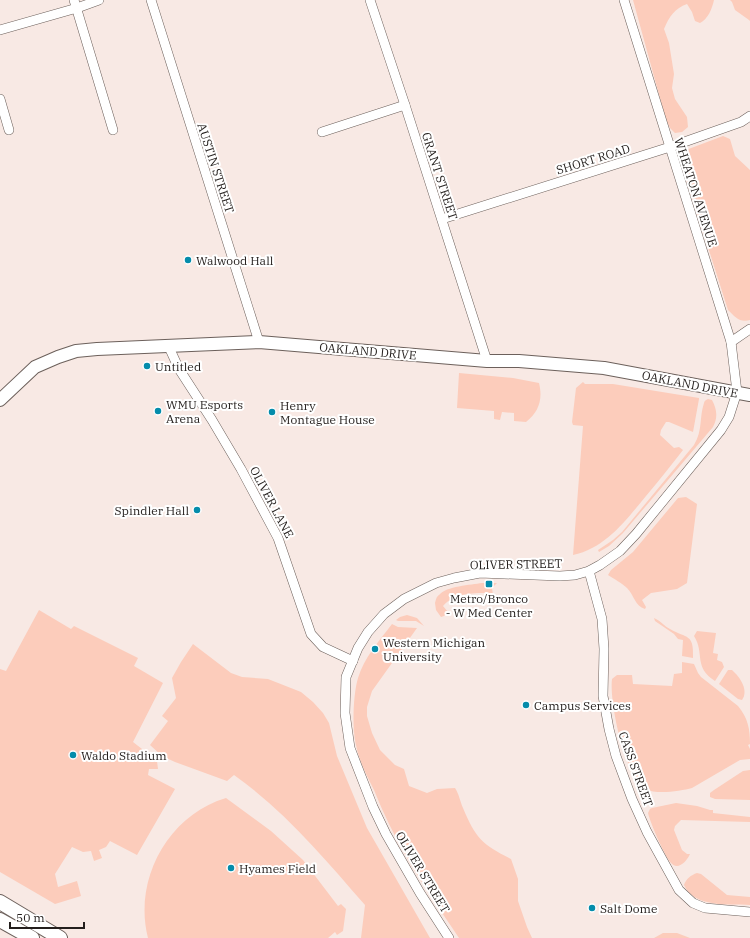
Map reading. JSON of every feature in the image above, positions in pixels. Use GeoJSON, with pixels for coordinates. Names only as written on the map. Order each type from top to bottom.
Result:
{"type":"FeatureCollection","features":[{"type":"Feature","properties":{"kind":"main road","name":"OAKLAND DRIVE"},"geometry":{"type":"LineString","coordinates":[[0,400],[35,367],[58,356],[76,351],[168,345],[260,342],[604,368],[750,395]]}},
{"type":"Feature","properties":{"kind":"main road"},"geometry":{"type":"LineString","coordinates":[[0,902],[60,938]]}},
{"type":"Feature","properties":{"kind":"main road"},"geometry":{"type":"LineString","coordinates":[[0,920],[32,938]]}},
{"type":"Feature","properties":{"kind":"street"},"geometry":{"type":"LineString","coordinates":[[0,30],[75,4],[99,0]]}},
{"type":"Feature","properties":{"kind":"street","name":"AUSTIN STREET"},"geometry":{"type":"LineString","coordinates":[[151,0],[260,342]]}},
{"type":"Feature","properties":{"kind":"street","name":"GRANT STREET"},"geometry":{"type":"LineString","coordinates":[[370,0],[442,219],[486,360]]}},
{"type":"Feature","properties":{"kind":"street","name":"WHEATON AVENUE"},"geometry":{"type":"LineString","coordinates":[[624,0],[731,342],[737,392]]}},
{"type":"Feature","properties":{"kind":"street"},"geometry":{"type":"LineString","coordinates":[[75,4],[113,130]]}},
{"type":"Feature","properties":{"kind":"street"},"geometry":{"type":"LineString","coordinates":[[0,99],[9,130]]}},
{"type":"Feature","properties":{"kind":"street"},"geometry":{"type":"LineString","coordinates":[[322,132],[405,105]]}},
{"type":"Feature","properties":{"kind":"street","name":"SHORT ROAD"},"geometry":{"type":"LineString","coordinates":[[442,219],[670,147],[741,122],[750,116]]}},
{"type":"Feature","properties":{"kind":"street"},"geometry":{"type":"LineString","coordinates":[[731,342],[750,329]]}},
{"type":"Feature","properties":{"kind":"street","name":"OLIVER LANE"},"geometry":{"type":"LineString","coordinates":[[168,345],[179,369],[238,463],[278,538],[311,634],[323,647],[352,661]]}},
{"type":"Feature","properties":{"kind":"street","name":"OLIVER STREET"},"geometry":{"type":"LineString","coordinates":[[449,938],[420,893],[386,834],[373,807],[350,748],[345,713],[346,677],[358,648],[368,632],[384,614],[404,599],[436,583],[480,573],[560,576],[588,571],[600,565],[620,551],[636,534],[721,430],[729,417],[737,392]]}},
{"type":"Feature","properties":{"kind":"street","name":"CASS STREET"},"geometry":{"type":"LineString","coordinates":[[588,571],[602,619],[604,649],[603,684],[609,729],[616,756],[632,799],[647,832],[679,890],[688,900],[699,907],[750,912]]}},
{"type":"Feature","properties":{"kind":"shaded area"},"geometry":{"type":"Polygon","coordinates":[[[633,0],[714,0],[709,13],[700,23],[695,21],[687,4],[679,8],[673,14],[664,29],[669,43],[674,74],[672,88],[675,99],[687,117],[688,127],[682,132],[675,133],[670,128],[666,120],[633,0]]]}},
{"type":"Feature","properties":{"kind":"shaded area"},"geometry":{"type":"Polygon","coordinates":[[[730,0],[750,0],[750,21],[735,10],[730,0]]]}},
{"type":"Feature","properties":{"kind":"shaded area"},"geometry":{"type":"Polygon","coordinates":[[[723,136],[730,139],[735,156],[750,170],[750,320],[746,321],[738,319],[728,310],[678,153],[723,136]]]}},
{"type":"Feature","properties":{"kind":"shaded area"},"geometry":{"type":"Polygon","coordinates":[[[459,373],[513,378],[539,383],[539,405],[534,414],[526,422],[514,421],[514,413],[502,412],[500,420],[494,419],[494,411],[457,408],[459,373]]]}},
{"type":"Feature","properties":{"kind":"shaded area"},"geometry":{"type":"Polygon","coordinates":[[[583,382],[585,384],[613,384],[699,399],[693,432],[669,422],[666,422],[661,430],[660,435],[674,448],[679,447],[683,450],[660,479],[623,523],[605,540],[596,546],[573,555],[583,426],[573,425],[572,422],[576,388],[583,382]]]}},
{"type":"Feature","properties":{"kind":"shaded area"},"geometry":{"type":"Polygon","coordinates":[[[708,399],[712,400],[716,410],[716,420],[713,427],[623,533],[609,546],[599,552],[598,550],[622,532],[694,445],[699,434],[704,403],[708,399]]]}},
{"type":"Feature","properties":{"kind":"shaded area"},"geometry":{"type":"Polygon","coordinates":[[[686,497],[697,504],[687,583],[677,589],[651,593],[642,600],[646,607],[645,609],[642,608],[627,588],[608,575],[611,570],[633,552],[678,498],[686,497]]]}},
{"type":"Feature","properties":{"kind":"shaded area"},"geometry":{"type":"Polygon","coordinates":[[[497,583],[492,588],[493,595],[488,596],[487,593],[475,593],[452,598],[443,606],[448,612],[441,617],[436,610],[436,599],[442,592],[465,585],[497,583]]]}},
{"type":"Feature","properties":{"kind":"shaded area","name":"Waldo Stadium"},"geometry":{"type":"Polygon","coordinates":[[[39,610],[71,629],[74,626],[138,658],[134,666],[163,683],[133,742],[142,749],[148,761],[157,761],[158,769],[149,769],[148,775],[175,789],[137,855],[110,841],[106,847],[99,850],[102,858],[94,861],[91,851],[83,852],[72,847],[55,874],[58,887],[77,881],[81,896],[55,904],[0,872],[0,669],[6,671],[39,610]]]}},
{"type":"Feature","properties":{"kind":"shaded area"},"geometry":{"type":"Polygon","coordinates":[[[407,615],[417,618],[424,626],[416,621],[396,620],[407,615]]]}},
{"type":"Feature","properties":{"kind":"shaded area"},"geometry":{"type":"Polygon","coordinates":[[[654,618],[668,628],[691,640],[693,658],[682,656],[683,640],[678,639],[674,634],[655,621],[654,618]]]}},
{"type":"Feature","properties":{"kind":"shaded area"},"geometry":{"type":"Polygon","coordinates":[[[392,624],[398,627],[417,628],[372,691],[367,707],[367,716],[372,733],[380,750],[395,765],[404,769],[409,786],[427,793],[437,789],[455,788],[476,834],[493,849],[511,859],[518,879],[518,901],[532,938],[459,938],[406,856],[381,807],[357,751],[354,730],[354,702],[356,685],[364,664],[377,643],[392,624]]]}},
{"type":"Feature","properties":{"kind":"shaded area"},"geometry":{"type":"Polygon","coordinates":[[[697,631],[716,633],[713,653],[718,654],[717,660],[722,662],[724,667],[715,681],[708,676],[700,660],[699,648],[694,636],[697,631]]]}},
{"type":"Feature","properties":{"kind":"shaded area"},"geometry":{"type":"Polygon","coordinates":[[[193,644],[231,673],[242,677],[268,679],[301,692],[323,713],[329,723],[337,756],[367,828],[430,938],[361,938],[365,905],[304,836],[270,804],[234,775],[227,781],[162,756],[150,745],[168,721],[162,716],[176,698],[172,678],[193,644]]]}},
{"type":"Feature","properties":{"kind":"shaded area"},"geometry":{"type":"Polygon","coordinates":[[[682,662],[694,664],[701,677],[741,710],[746,719],[750,733],[750,744],[748,745],[750,749],[750,759],[740,760],[692,788],[669,792],[650,791],[638,782],[625,755],[613,704],[612,679],[617,675],[632,675],[633,684],[672,686],[674,674],[682,673],[682,662]]]}},
{"type":"Feature","properties":{"kind":"shaded area"},"geometry":{"type":"Polygon","coordinates":[[[728,670],[732,670],[743,684],[745,692],[742,700],[738,699],[719,684],[728,670]]]}},
{"type":"Feature","properties":{"kind":"shaded area"},"geometry":{"type":"Polygon","coordinates":[[[750,770],[750,800],[715,799],[710,797],[710,793],[714,790],[743,771],[750,770]]]}},
{"type":"Feature","properties":{"kind":"shaded area","name":"Hyames Field"},"geometry":{"type":"Polygon","coordinates":[[[226,798],[271,831],[303,860],[338,906],[341,904],[346,909],[343,931],[337,935],[335,932],[328,938],[148,938],[145,916],[146,894],[151,873],[160,853],[172,834],[187,819],[205,807],[226,798]]]}},
{"type":"Feature","properties":{"kind":"shaded area"},"geometry":{"type":"Polygon","coordinates":[[[676,803],[713,810],[713,813],[750,817],[750,822],[681,820],[675,826],[674,830],[682,850],[687,854],[690,854],[685,862],[679,866],[676,866],[671,863],[665,854],[648,813],[652,808],[676,803]]]}},
{"type":"Feature","properties":{"kind":"shaded area"},"geometry":{"type":"Polygon","coordinates":[[[697,873],[701,874],[727,895],[750,897],[750,905],[713,903],[696,898],[684,885],[689,878],[697,873]]]}},
{"type":"Feature","properties":{"kind":"shaded area"},"geometry":{"type":"Polygon","coordinates":[[[663,933],[677,933],[690,938],[654,938],[663,933]]]}},
{"type":"Feature","properties":{"kind":"place","name":"Walwood Hall"},"geometry":{"type":"Point","coordinates":[188,260]}},
{"type":"Feature","properties":{"kind":"place","name":"Untitled"},"geometry":{"type":"Point","coordinates":[147,366]}},
{"type":"Feature","properties":{"kind":"place","name":"WMU Esports Arena"},"geometry":{"type":"Point","coordinates":[158,411]}},
{"type":"Feature","properties":{"kind":"place","name":"Henry Montague House"},"geometry":{"type":"Point","coordinates":[272,412]}},
{"type":"Feature","properties":{"kind":"place","name":"Spindler Hall"},"geometry":{"type":"Point","coordinates":[197,510]}},
{"type":"Feature","properties":{"kind":"place","name":"Metro/Bronco - W Med Center"},"geometry":{"type":"Point","coordinates":[489,584]}},
{"type":"Feature","properties":{"kind":"place","name":"Western Michigan University"},"geometry":{"type":"Point","coordinates":[375,649]}},
{"type":"Feature","properties":{"kind":"place","name":"Campus Services"},"geometry":{"type":"Point","coordinates":[526,705]}},
{"type":"Feature","properties":{"kind":"place","name":"Waldo Stadium"},"geometry":{"type":"Point","coordinates":[73,755]}},
{"type":"Feature","properties":{"kind":"place","name":"Hyames Field"},"geometry":{"type":"Point","coordinates":[231,868]}},
{"type":"Feature","properties":{"kind":"place","name":"Salt Dome"},"geometry":{"type":"Point","coordinates":[592,908]}}]}
